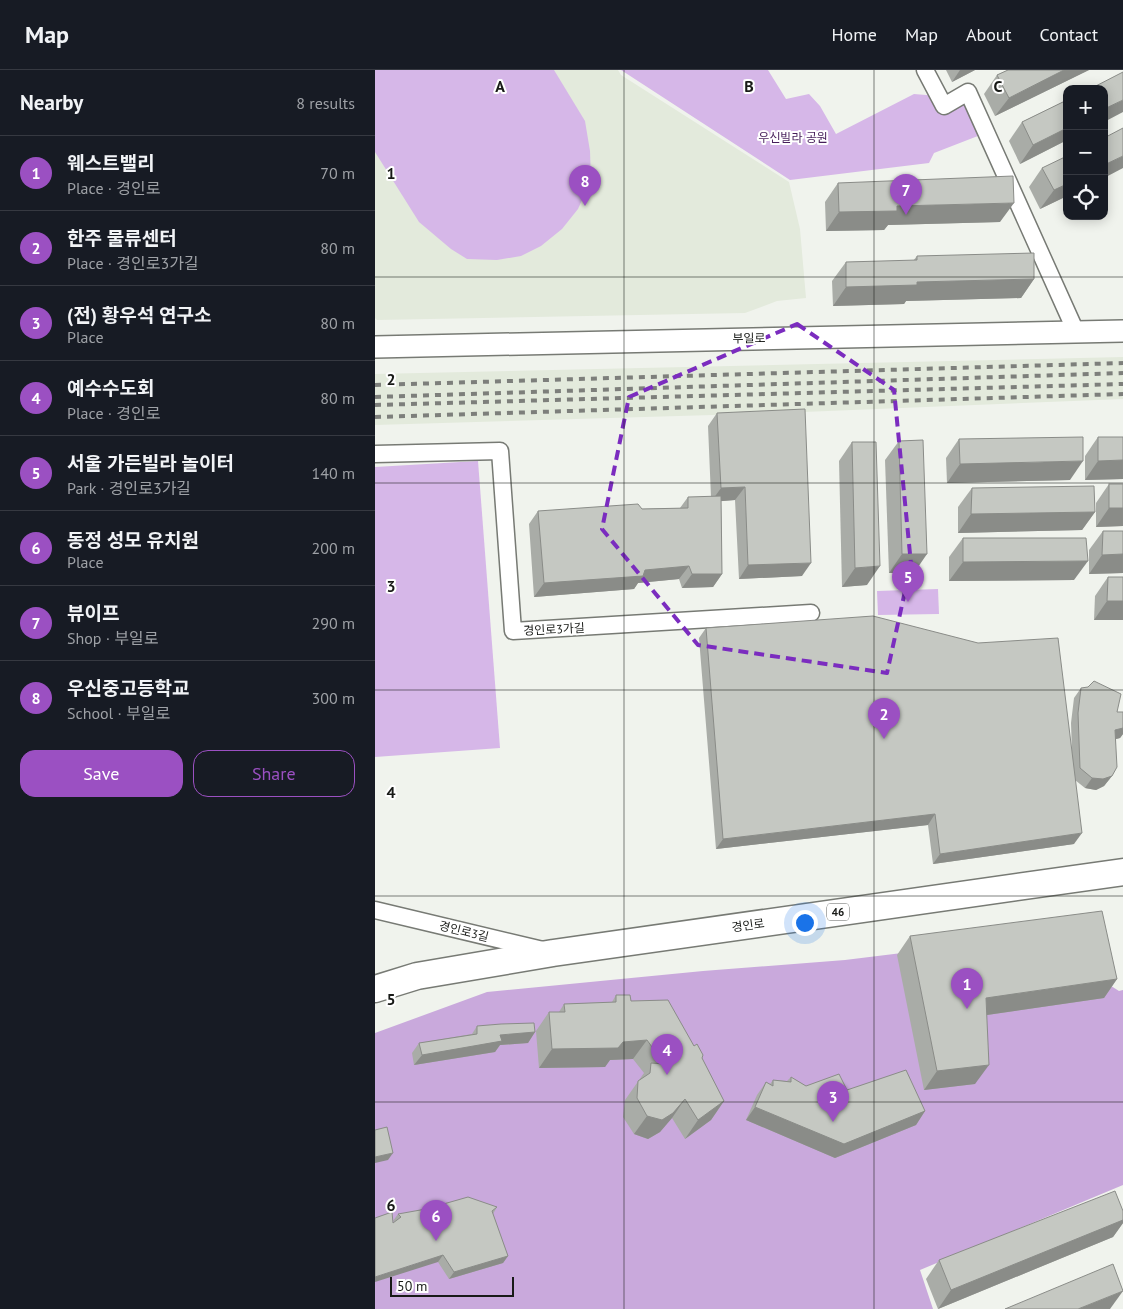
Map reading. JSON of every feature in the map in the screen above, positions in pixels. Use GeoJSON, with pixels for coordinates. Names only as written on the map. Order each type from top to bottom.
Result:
{"type":"FeatureCollection","features":[{"type":"Feature","properties":{"kind":"main road","name":"경인로"},"geometry":{"type":"LineString","coordinates":[[375,989],[417,976],[553,953],[1123,872]]}},
{"type":"Feature","properties":{"kind":"street"},"geometry":{"type":"LineString","coordinates":[[925,70],[943,106],[968,92],[1076,332]]}},
{"type":"Feature","properties":{"kind":"street","name":"부일로"},"geometry":{"type":"LineString","coordinates":[[375,347],[1123,331]]}},
{"type":"Feature","properties":{"kind":"street","name":"경인로3가길"},"geometry":{"type":"LineString","coordinates":[[375,454],[501,451],[513,631],[811,613]]}},
{"type":"Feature","properties":{"kind":"street","name":"경인로3길"},"geometry":{"type":"LineString","coordinates":[[375,910],[553,953]]}},
{"type":"Feature","properties":{"kind":"highlighted area"},"geometry":{"type":"Polygon","coordinates":[[[797,324],[894,390],[911,564],[887,673],[698,645],[602,529],[629,397],[797,324]]]}},
{"type":"Feature","properties":{"kind":"shaded area"},"geometry":{"type":"Polygon","coordinates":[[[375,70],[618,70],[621,75],[789,182],[800,229],[806,298],[777,301],[745,313],[377,320],[375,318],[375,70]]]}},
{"type":"Feature","properties":{"kind":"shaded area"},"geometry":{"type":"Polygon","coordinates":[[[1123,357],[1123,399],[779,413],[375,425],[375,374],[1123,357]]]}},
{"type":"Feature","properties":{"kind":"shaded area"},"geometry":{"type":"Polygon","coordinates":[[[1089,930],[1100,979],[1119,991],[1123,990],[1123,1185],[920,1270],[933,1309],[375,1309],[375,1033],[487,992],[703,971],[845,960],[1089,930]]]}},
{"type":"Feature","properties":{"kind":"green space"},"geometry":{"type":"Polygon","coordinates":[[[375,70],[554,70],[585,121],[590,151],[591,180],[578,209],[562,229],[541,246],[521,256],[497,260],[467,259],[451,249],[419,222],[375,152],[375,70]]]}},
{"type":"Feature","properties":{"kind":"green space","name":"우신빌라 공원"},"geometry":{"type":"Polygon","coordinates":[[[621,70],[768,70],[786,99],[809,94],[820,106],[836,134],[914,94],[962,98],[983,134],[934,153],[929,163],[790,180],[621,70]]]}},
{"type":"Feature","properties":{"kind":"green space"},"geometry":{"type":"Polygon","coordinates":[[[478,461],[500,748],[375,757],[375,467],[478,461]]]}},
{"type":"Feature","properties":{"kind":"green space"},"geometry":{"type":"Polygon","coordinates":[[[938,589],[939,614],[878,615],[877,591],[938,589]]]}},
{"type":"Feature","properties":{"kind":"building"},"geometry":{"type":"Polygon","coordinates":[[[1008,70],[1064,70],[1009,98],[997,75],[1008,70]]]}},
{"type":"Feature","properties":{"kind":"building"},"geometry":{"type":"Polygon","coordinates":[[[1123,72],[1123,100],[1108,107],[1108,85],[1098,85],[1123,72]]]}},
{"type":"Feature","properties":{"kind":"building"},"geometry":{"type":"Polygon","coordinates":[[[1063,102],[1063,130],[1033,145],[1022,122],[1063,102]]]}},
{"type":"Feature","properties":{"kind":"building"},"geometry":{"type":"Polygon","coordinates":[[[1123,128],[1123,156],[1108,163],[1108,136],[1123,128]]]}},
{"type":"Feature","properties":{"kind":"building"},"geometry":{"type":"Polygon","coordinates":[[[1063,158],[1063,186],[1054,190],[1042,168],[1063,158]]]}},
{"type":"Feature","properties":{"kind":"building"},"geometry":{"type":"Polygon","coordinates":[[[1013,176],[1014,203],[897,206],[897,211],[839,212],[838,183],[1013,176]]]}},
{"type":"Feature","properties":{"kind":"building"},"geometry":{"type":"Polygon","coordinates":[[[1034,253],[1034,279],[917,282],[917,285],[846,287],[846,262],[917,260],[917,256],[1034,253]]]}},
{"type":"Feature","properties":{"kind":"building"},"geometry":{"type":"Polygon","coordinates":[[[805,409],[811,563],[748,565],[745,487],[721,488],[717,413],[805,409]]]}},
{"type":"Feature","properties":{"kind":"building"},"geometry":{"type":"Polygon","coordinates":[[[1083,437],[1083,461],[960,464],[959,439],[1083,437]]]}},
{"type":"Feature","properties":{"kind":"building"},"geometry":{"type":"Polygon","coordinates":[[[1098,437],[1123,437],[1123,460],[1098,461],[1098,437]]]}},
{"type":"Feature","properties":{"kind":"building"},"geometry":{"type":"Polygon","coordinates":[[[923,440],[927,554],[902,554],[899,441],[923,440]]]}},
{"type":"Feature","properties":{"kind":"building"},"geometry":{"type":"Polygon","coordinates":[[[852,442],[876,442],[880,566],[855,568],[852,442]]]}},
{"type":"Feature","properties":{"kind":"building"},"geometry":{"type":"Polygon","coordinates":[[[1109,484],[1123,484],[1123,508],[1109,508],[1109,484]]]}},
{"type":"Feature","properties":{"kind":"building"},"geometry":{"type":"Polygon","coordinates":[[[1094,486],[1095,512],[971,514],[972,488],[1094,486]]]}},
{"type":"Feature","properties":{"kind":"building"},"geometry":{"type":"Polygon","coordinates":[[[721,496],[722,574],[692,574],[689,566],[645,570],[643,576],[544,583],[538,511],[638,504],[642,509],[688,508],[688,497],[721,496]]]}},
{"type":"Feature","properties":{"kind":"building"},"geometry":{"type":"Polygon","coordinates":[[[1103,531],[1123,531],[1123,554],[1102,555],[1103,531]]]}},
{"type":"Feature","properties":{"kind":"building"},"geometry":{"type":"Polygon","coordinates":[[[963,538],[1086,538],[1088,561],[963,562],[963,538]]]}},
{"type":"Feature","properties":{"kind":"building"},"geometry":{"type":"Polygon","coordinates":[[[1108,577],[1123,577],[1123,601],[1107,601],[1108,577]]]}},
{"type":"Feature","properties":{"kind":"building"},"geometry":{"type":"Polygon","coordinates":[[[873,616],[978,643],[1058,638],[1082,833],[940,854],[935,814],[723,839],[706,628],[873,616]]]}},
{"type":"Feature","properties":{"kind":"building"},"geometry":{"type":"Polygon","coordinates":[[[1094,681],[1121,694],[1117,712],[1123,712],[1123,728],[1115,730],[1117,767],[1112,776],[1103,779],[1092,778],[1080,768],[1078,713],[1081,688],[1088,687],[1094,681]]]}},
{"type":"Feature","properties":{"kind":"building"},"geometry":{"type":"Polygon","coordinates":[[[1102,911],[1117,979],[986,998],[989,1065],[937,1071],[910,936],[1102,911]]]}},
{"type":"Feature","properties":{"kind":"building"},"geometry":{"type":"Polygon","coordinates":[[[616,995],[630,995],[631,1001],[668,1000],[694,1046],[697,1044],[724,1101],[698,1120],[685,1099],[673,1113],[662,1120],[647,1116],[637,1098],[638,1081],[650,1073],[651,1063],[664,1064],[647,1040],[623,1042],[618,1048],[552,1049],[549,1012],[565,1012],[564,1004],[616,1002],[616,995]]]}},
{"type":"Feature","properties":{"kind":"building"},"geometry":{"type":"Polygon","coordinates":[[[534,1023],[535,1032],[500,1035],[502,1041],[422,1055],[419,1043],[477,1034],[477,1026],[534,1023]]]}},
{"type":"Feature","properties":{"kind":"building"},"geometry":{"type":"Polygon","coordinates":[[[906,1070],[925,1111],[844,1144],[755,1107],[766,1082],[773,1086],[773,1080],[791,1082],[791,1077],[806,1086],[839,1074],[847,1090],[906,1070]]]}},
{"type":"Feature","properties":{"kind":"building"},"geometry":{"type":"Polygon","coordinates":[[[387,1127],[393,1153],[375,1157],[375,1130],[387,1127]]]}},
{"type":"Feature","properties":{"kind":"building"},"geometry":{"type":"Polygon","coordinates":[[[1115,1191],[1123,1211],[1123,1220],[951,1290],[939,1260],[1115,1191]]]}},
{"type":"Feature","properties":{"kind":"building"},"geometry":{"type":"Polygon","coordinates":[[[468,1197],[497,1207],[492,1211],[508,1256],[454,1272],[443,1255],[375,1277],[375,1218],[392,1212],[393,1223],[401,1217],[398,1214],[426,1209],[468,1197]]]}},
{"type":"Feature","properties":{"kind":"building"},"geometry":{"type":"Polygon","coordinates":[[[1113,1264],[1123,1291],[1078,1309],[1005,1309],[1113,1264]]]}},
{"type":"Feature","properties":{"kind":"railway"},"geometry":{"type":"LineString","coordinates":[[375,385],[1123,363]]}},
{"type":"Feature","properties":{"kind":"railway"},"geometry":{"type":"LineString","coordinates":[[375,397],[1123,373]]}},
{"type":"Feature","properties":{"kind":"railway"},"geometry":{"type":"LineString","coordinates":[[375,405],[1123,384]]}},
{"type":"Feature","properties":{"kind":"railway"},"geometry":{"type":"LineString","coordinates":[[375,417],[1123,394]]}},
{"type":"Feature","properties":{"kind":"place","name":"우신중고등학교"},"geometry":{"type":"Point","coordinates":[585,206]}},
{"type":"Feature","properties":{"kind":"place","name":"뷰이프"},"geometry":{"type":"Point","coordinates":[906,215]}},
{"type":"Feature","properties":{"kind":"place","name":"서울 가든빌라 놀이터"},"geometry":{"type":"Point","coordinates":[908,602]}},
{"type":"Feature","properties":{"kind":"place","name":"한주 물류센터"},"geometry":{"type":"Point","coordinates":[884,739]}},
{"type":"Feature","properties":{"kind":"place","name":"웨스트밸리"},"geometry":{"type":"Point","coordinates":[967,1009]}},
{"type":"Feature","properties":{"kind":"place","name":"예수수도회"},"geometry":{"type":"Point","coordinates":[667,1075]}},
{"type":"Feature","properties":{"kind":"place","name":"(전) 황우석 연구소"},"geometry":{"type":"Point","coordinates":[833,1122]}},
{"type":"Feature","properties":{"kind":"place","name":"동정 성모 유치원"},"geometry":{"type":"Point","coordinates":[436,1241]}}]}
